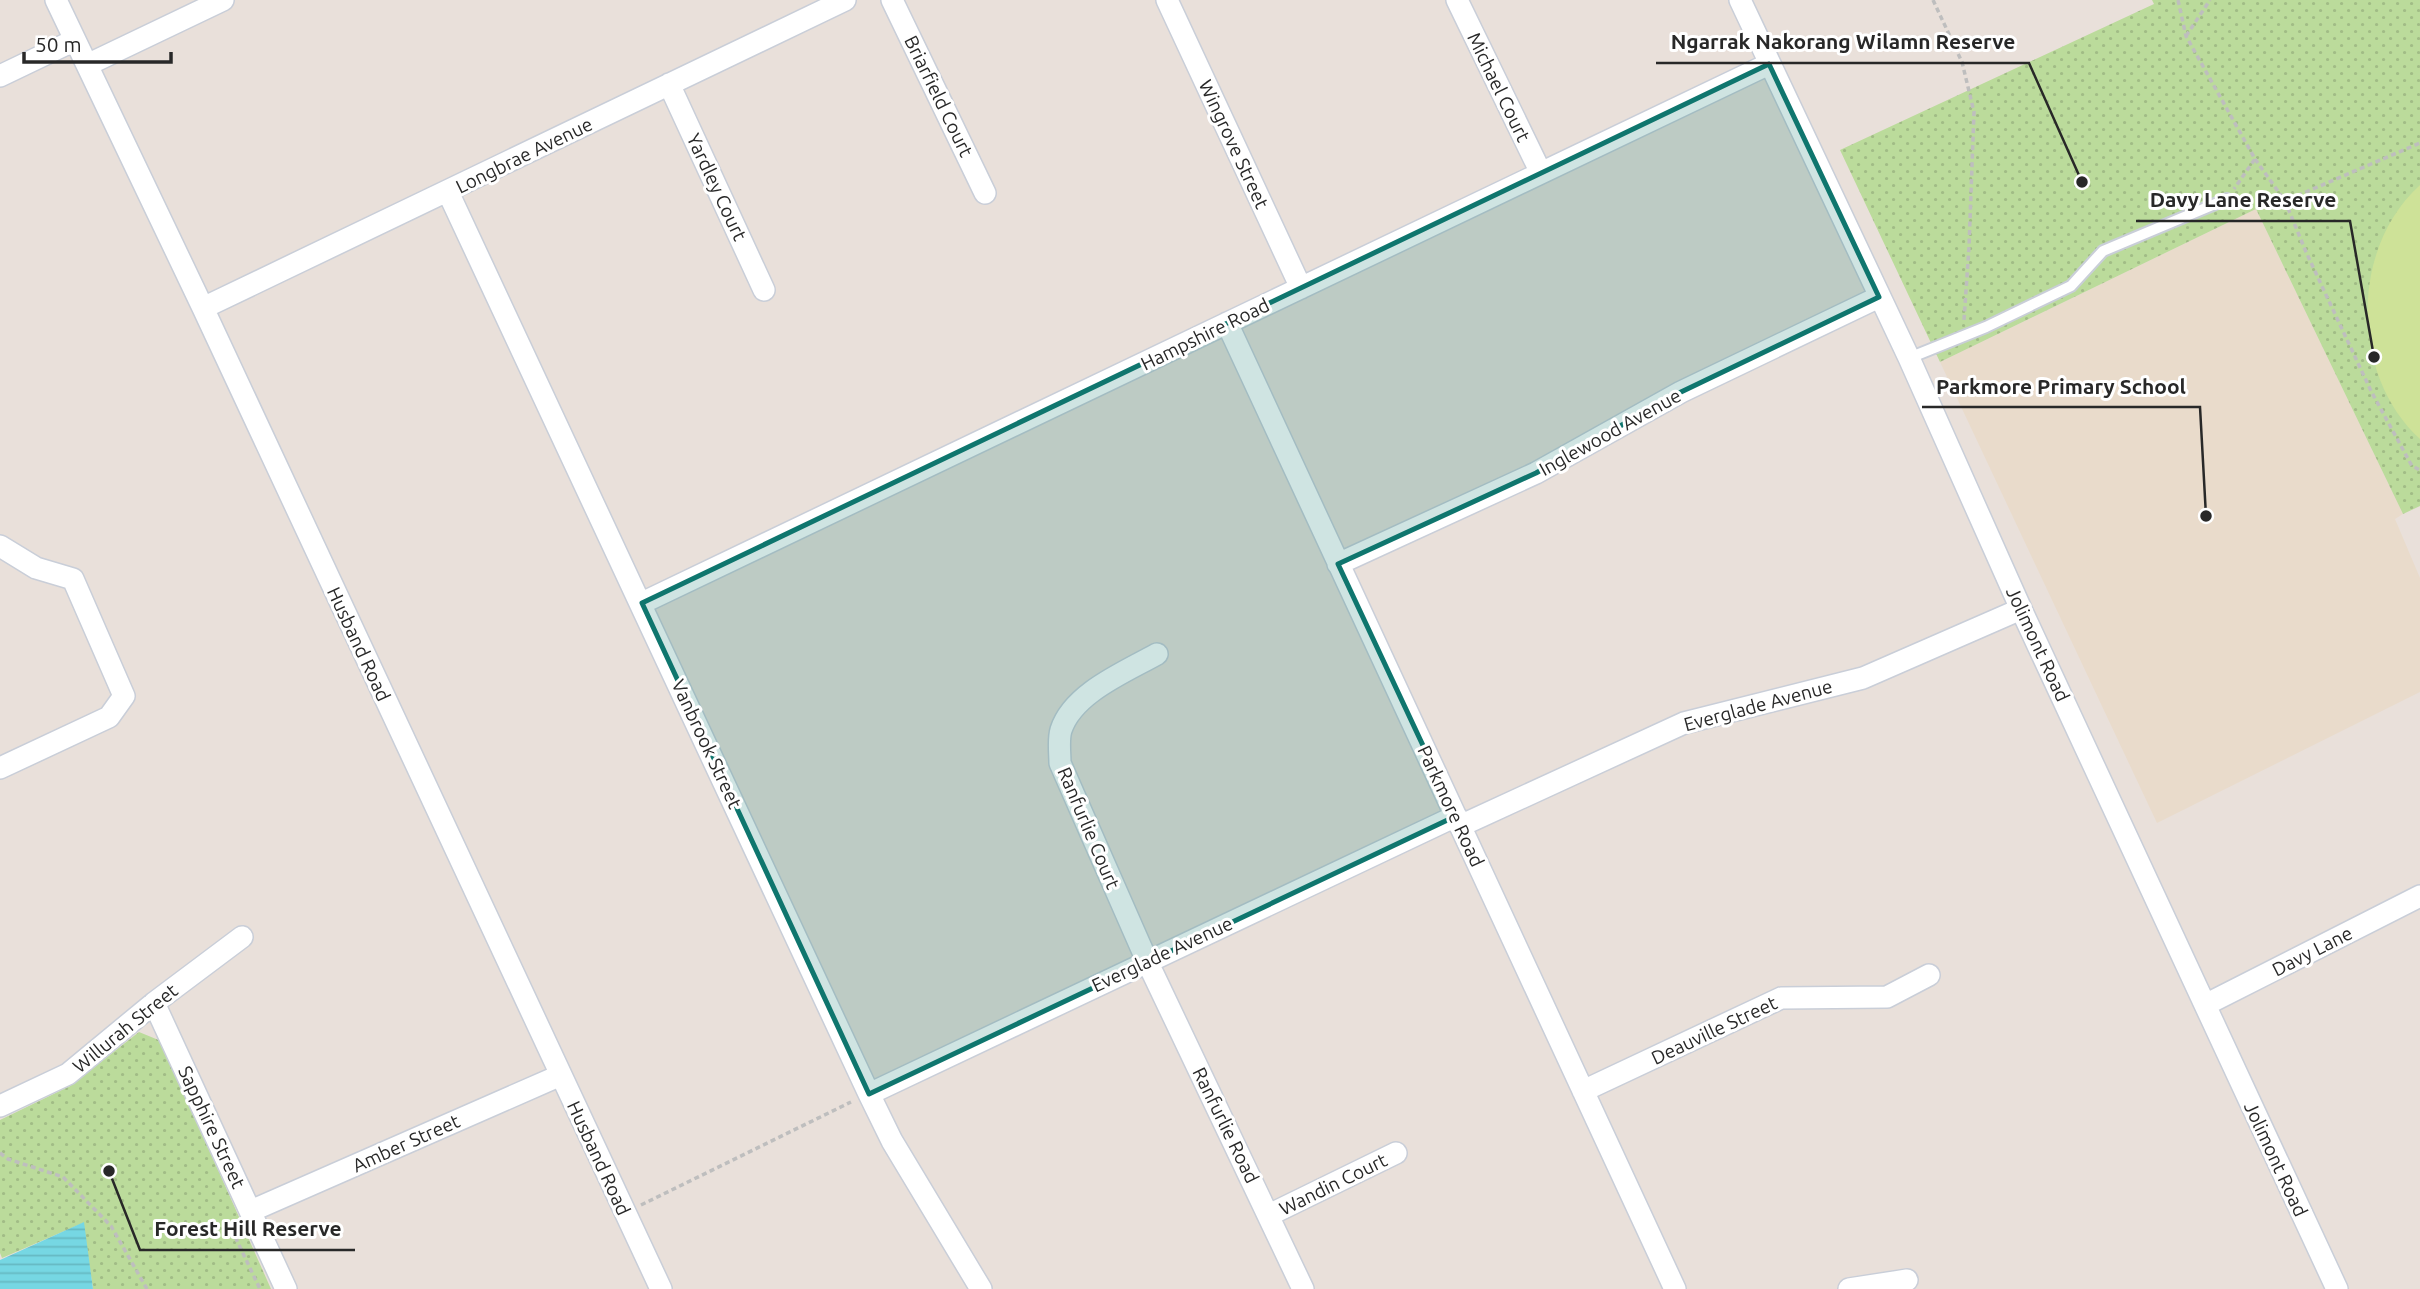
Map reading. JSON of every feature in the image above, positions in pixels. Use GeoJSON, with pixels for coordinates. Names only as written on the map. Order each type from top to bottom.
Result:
{"type":"FeatureCollection","features":[{"type":"Feature","properties":{"kind":"street","name":"Husband Road"},"geometry":{"type":"LineString","coordinates":[[56,0],[203,308],[661,1289]]}},
{"type":"Feature","properties":{"kind":"street"},"geometry":{"type":"LineString","coordinates":[[87,65],[223,0]]}},
{"type":"Feature","properties":{"kind":"street","name":"Longbrae Avenue"},"geometry":{"type":"LineString","coordinates":[[203,308],[845,0]]}},
{"type":"Feature","properties":{"kind":"street","name":"Briarfield Court"},"geometry":{"type":"LineString","coordinates":[[892,0],[985,192]]}},
{"type":"Feature","properties":{"kind":"street","name":"Wingrove Street"},"geometry":{"type":"LineString","coordinates":[[1167,0],[1301,288]]}},
{"type":"Feature","properties":{"kind":"street","name":"Michael Court"},"geometry":{"type":"LineString","coordinates":[[1457,0],[1541,173]]}},
{"type":"Feature","properties":{"kind":"street","name":"Jolimont Road"},"geometry":{"type":"LineString","coordinates":[[1740,0],[1909,358],[2021,609],[2337,1289]]}},
{"type":"Feature","properties":{"kind":"street"},"geometry":{"type":"LineString","coordinates":[[0,76],[75,40]]}},
{"type":"Feature","properties":{"kind":"street","name":"Hampshire Road"},"geometry":{"type":"LineString","coordinates":[[642,603],[1769,64]]}},
{"type":"Feature","properties":{"kind":"street","name":"Yardley Court"},"geometry":{"type":"LineString","coordinates":[[669,84],[764,290]]}},
{"type":"Feature","properties":{"kind":"street","name":"Vanbrook Street"},"geometry":{"type":"LineString","coordinates":[[448,192],[869,1094],[892,1141],[981,1289]]}},
{"type":"Feature","properties":{"kind":"street","name":"Inglewood Avenue"},"geometry":{"type":"LineString","coordinates":[[1338,564],[1536,473],[1681,392],[1879,297]]}},
{"type":"Feature","properties":{"kind":"street","name":"Parkmore Road"},"geometry":{"type":"LineString","coordinates":[[1227,323],[1675,1289]]}},
{"type":"Feature","properties":{"kind":"street"},"geometry":{"type":"LineString","coordinates":[[0,546],[36,568],[73,579],[124,696],[109,717],[0,768]]}},
{"type":"Feature","properties":{"kind":"street","name":"Everglade Avenue"},"geometry":{"type":"LineString","coordinates":[[869,1094],[1147,961],[1684,723],[1863,678],[2021,609]]}},
{"type":"Feature","properties":{"kind":"street","name":"Ranfurlie Court"},"geometry":{"type":"LineString","coordinates":[[1147,961],[1060,763],[1060,733],[1069,712],[1102,684],[1157,654]]}},
{"type":"Feature","properties":{"kind":"street","name":"Davy Lane"},"geometry":{"type":"LineString","coordinates":[[2205,1005],[2420,896]]}},
{"type":"Feature","properties":{"kind":"street","name":"Willurah Street"},"geometry":{"type":"LineString","coordinates":[[0,1106],[68,1074],[154,1003],[242,937]]}},
{"type":"Feature","properties":{"kind":"street","name":"Ranfurlie Road"},"geometry":{"type":"LineString","coordinates":[[1147,961],[1303,1289]]}},
{"type":"Feature","properties":{"kind":"street","name":"Deauville Street"},"geometry":{"type":"LineString","coordinates":[[1583,1091],[1781,998],[1887,998],[1929,975]]}},
{"type":"Feature","properties":{"kind":"street","name":"Sapphire Street"},"geometry":{"type":"LineString","coordinates":[[154,1003],[286,1289]]}},
{"type":"Feature","properties":{"kind":"street","name":"Amber Street"},"geometry":{"type":"LineString","coordinates":[[251,1212],[561,1076]]}},
{"type":"Feature","properties":{"kind":"street","name":"Wandin Court"},"geometry":{"type":"LineString","coordinates":[[1269,1215],[1396,1153]]}},
{"type":"Feature","properties":{"kind":"street"},"geometry":{"type":"LineString","coordinates":[[1849,1289],[1907,1280]]}},
{"type":"Feature","properties":{"kind":"lane"},"geometry":{"type":"LineString","coordinates":[[1909,358],[1963,337],[2071,286],[2103,251],[2227,199]]}},
{"type":"Feature","properties":{"kind":"path"},"geometry":{"type":"LineString","coordinates":[[1933,0],[1962,62],[1974,112],[1963,337]]}},
{"type":"Feature","properties":{"kind":"path"},"geometry":{"type":"LineString","coordinates":[[2178,0],[2186,36],[2255,159],[2285,201],[2371,391],[2412,467],[2420,470]]}},
{"type":"Feature","properties":{"kind":"path"},"geometry":{"type":"LineString","coordinates":[[2186,36],[2210,0]]}},
{"type":"Feature","properties":{"kind":"path"},"geometry":{"type":"LineString","coordinates":[[2227,199],[2285,201],[2420,143]]}},
{"type":"Feature","properties":{"kind":"path"},"geometry":{"type":"LineString","coordinates":[[2227,199],[2255,159]]}},
{"type":"Feature","properties":{"kind":"path"},"geometry":{"type":"LineString","coordinates":[[625,1213],[869,1094]]}},
{"type":"Feature","properties":{"kind":"path"},"geometry":{"type":"LineString","coordinates":[[0,1153],[8,1159],[63,1177],[111,1226],[147,1289]]}},
{"type":"Feature","properties":{"kind":"path"},"geometry":{"type":"LineString","coordinates":[[228,1222],[260,1289]]}},
{"type":"Feature","properties":{"kind":"highlighted area"},"geometry":{"type":"Polygon","coordinates":[[[1769,64],[1879,297],[1681,392],[1536,473],[1338,564],[1456,816],[869,1094],[642,603],[1769,64]]]}},
{"type":"Feature","properties":{"kind":"shaded area"},"geometry":{"type":"Polygon","coordinates":[[[2256,209],[2403,514],[2395,519],[2420,578],[2420,692],[2157,823],[1940,362],[2256,209]]]}},
{"type":"Feature","properties":{"kind":"green space"},"geometry":{"type":"Polygon","coordinates":[[[2152,0],[2420,0],[2420,506],[2403,514],[2256,209],[1940,362],[1840,150],[2154,4],[2152,0]]]}},
{"type":"Feature","properties":{"kind":"green space"},"geometry":{"type":"Polygon","coordinates":[[[2420,185],[2420,439],[2397,412],[2381,381],[2371,347],[2368,312],[2371,276],[2381,242],[2397,211],[2420,185]]]}},
{"type":"Feature","properties":{"kind":"green space"},"geometry":{"type":"Polygon","coordinates":[[[139,1032],[161,1041],[271,1289],[93,1289],[83,1223],[2,1258],[0,1120],[70,1086],[139,1032]]]}},
{"type":"Feature","properties":{"kind":"water"},"geometry":{"type":"Polygon","coordinates":[[[84,1222],[93,1289],[0,1289],[0,1260],[84,1222]]]}},
{"type":"Feature","properties":{"kind":"place","name":"Ngarrak Nakorang Wilamn Reserve"},"geometry":{"type":"Point","coordinates":[2082,182]}},
{"type":"Feature","properties":{"kind":"place","name":"Davy Lane Reserve"},"geometry":{"type":"Point","coordinates":[2374,357]}},
{"type":"Feature","properties":{"kind":"place","name":"Parkmore Primary School"},"geometry":{"type":"Point","coordinates":[2206,516]}},
{"type":"Feature","properties":{"kind":"place","name":"Forest Hill Reserve"},"geometry":{"type":"Point","coordinates":[109,1171]}}]}
